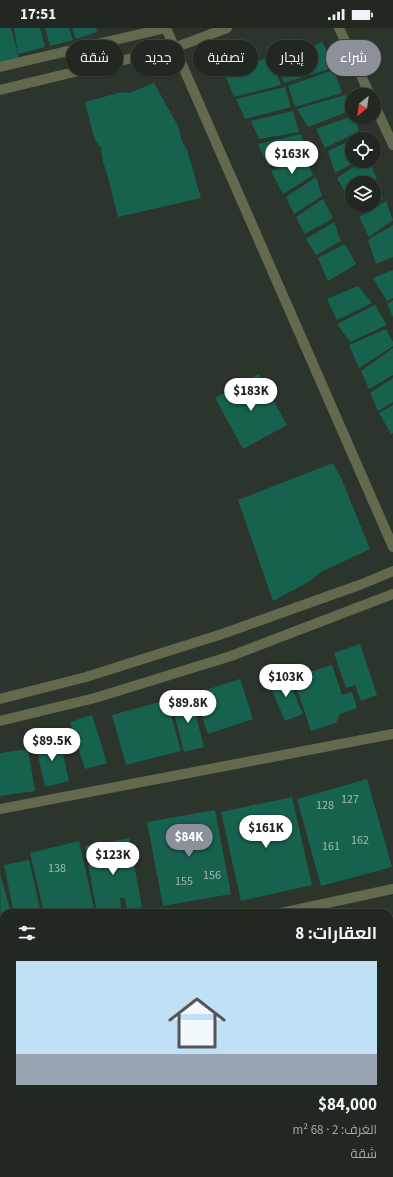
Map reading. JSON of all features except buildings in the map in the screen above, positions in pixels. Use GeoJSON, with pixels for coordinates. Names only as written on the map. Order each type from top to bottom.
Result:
{"type":"FeatureCollection","features":[{"type":"Feature","properties":{"kind":"street"},"geometry":{"type":"LineString","coordinates":[[0,67],[166,28],[171,40]]}},
{"type":"Feature","properties":{"kind":"street"},"geometry":{"type":"LineString","coordinates":[[185,44],[227,28]]}},
{"type":"Feature","properties":{"kind":"street"},"geometry":{"type":"LineString","coordinates":[[339,28],[367,88]]}},
{"type":"Feature","properties":{"kind":"street"},"geometry":{"type":"LineString","coordinates":[[0,90],[131,58]]}},
{"type":"Feature","properties":{"kind":"street"},"geometry":{"type":"LineString","coordinates":[[185,73],[393,547]]}},
{"type":"Feature","properties":{"kind":"street"},"geometry":{"type":"LineString","coordinates":[[381,115],[390,130],[393,145]]}},
{"type":"Feature","properties":{"kind":"street"},"geometry":{"type":"LineString","coordinates":[[0,699],[86,677],[222,634],[362,584],[393,571]]}},
{"type":"Feature","properties":{"kind":"street"},"geometry":{"type":"LineString","coordinates":[[0,721],[95,698],[231,656],[393,594]]}},
{"type":"Feature","properties":{"kind":"street"},"geometry":{"type":"LineString","coordinates":[[0,809],[393,734]]}},
{"type":"Feature","properties":{"kind":"street"},"geometry":{"type":"LineString","coordinates":[[300,909],[393,889]]}}]}
